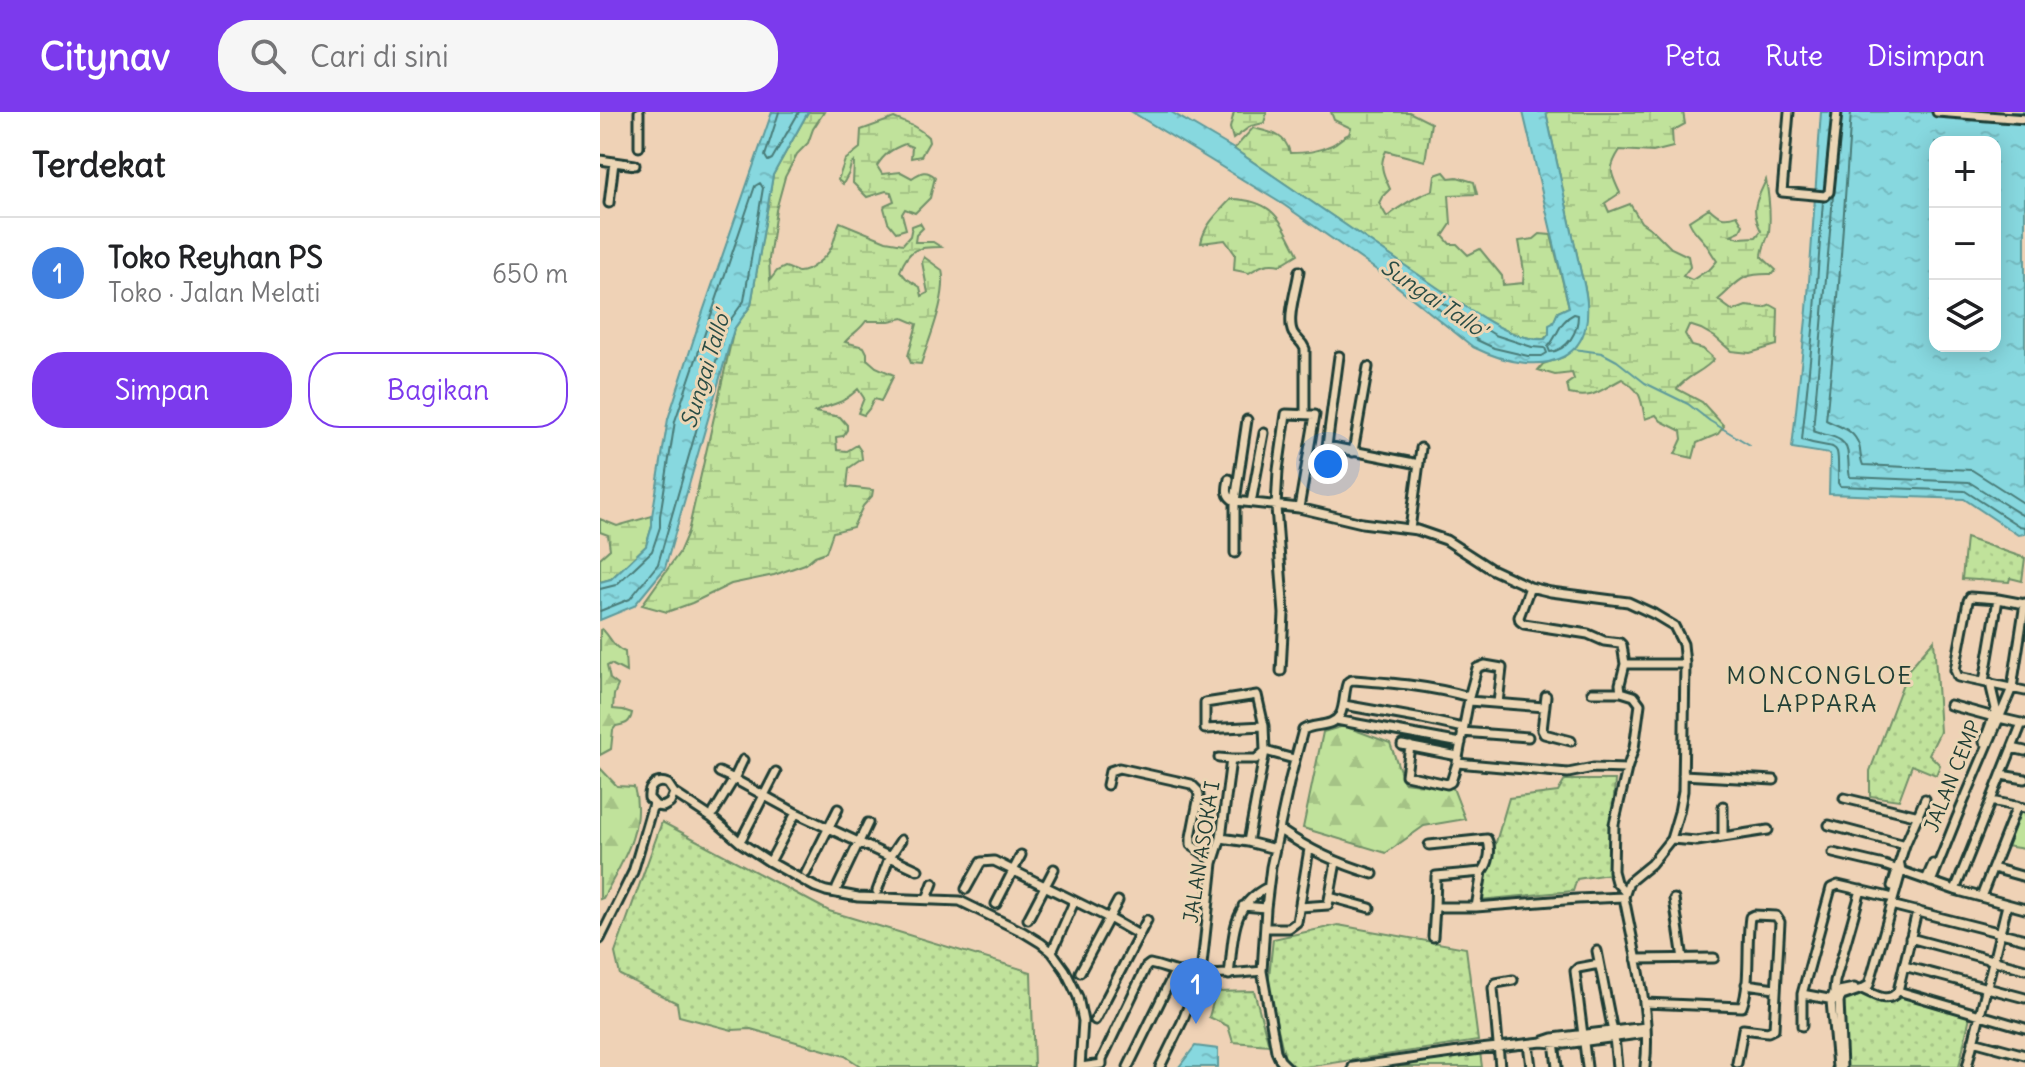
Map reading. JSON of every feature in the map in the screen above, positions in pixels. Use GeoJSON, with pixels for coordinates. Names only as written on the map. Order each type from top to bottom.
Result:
{"type":"FeatureCollection","features":[{"type":"Feature","properties":{"kind":"street"},"geometry":{"type":"LineString","coordinates":[[639,112],[639,147]]}},
{"type":"Feature","properties":{"kind":"street"},"geometry":{"type":"LineString","coordinates":[[1789,112],[1782,192],[1825,196],[1829,192],[1837,112]]}},
{"type":"Feature","properties":{"kind":"street"},"geometry":{"type":"LineString","coordinates":[[1937,112],[2025,119]]}},
{"type":"Feature","properties":{"kind":"street"},"geometry":{"type":"LineString","coordinates":[[600,160],[635,165]]}},
{"type":"Feature","properties":{"kind":"street"},"geometry":{"type":"LineString","coordinates":[[609,203],[614,162]]}},
{"type":"Feature","properties":{"kind":"street"},"geometry":{"type":"LineString","coordinates":[[1299,271],[1291,327],[1305,349],[1305,414]]}},
{"type":"Feature","properties":{"kind":"street"},"geometry":{"type":"LineString","coordinates":[[1339,356],[1327,446],[1419,464]]}},
{"type":"Feature","properties":{"kind":"street"},"geometry":{"type":"LineString","coordinates":[[1353,452],[1368,367]]}},
{"type":"Feature","properties":{"kind":"street"},"geometry":{"type":"LineString","coordinates":[[1281,671],[1284,614],[1276,507],[1285,415],[1305,414],[1331,419]]}},
{"type":"Feature","properties":{"kind":"street"},"geometry":{"type":"LineString","coordinates":[[1299,508],[1315,415]]}},
{"type":"Feature","properties":{"kind":"street"},"geometry":{"type":"LineString","coordinates":[[1235,553],[1235,501],[1247,420]]}},
{"type":"Feature","properties":{"kind":"street"},"geometry":{"type":"LineString","coordinates":[[1251,503],[1264,433]]}},
{"type":"Feature","properties":{"kind":"street"},"geometry":{"type":"LineString","coordinates":[[1410,529],[1421,448]]}},
{"type":"Feature","properties":{"kind":"street"},"geometry":{"type":"LineString","coordinates":[[1229,479],[1227,493],[1235,501],[1299,508],[1362,523],[1424,532],[1446,540],[1491,569],[1530,587],[1628,602],[1668,621],[1679,633],[1685,664],[1683,791],[1671,839],[1651,864],[1629,882],[1625,894]]}},
{"type":"Feature","properties":{"kind":"street"},"geometry":{"type":"LineString","coordinates":[[1530,587],[1519,617],[1524,624],[1588,634],[1622,645],[1625,664],[1621,692]]}},
{"type":"Feature","properties":{"kind":"street"},"geometry":{"type":"LineString","coordinates":[[1996,718],[2012,688],[2025,603],[1969,598],[1955,670],[1958,677],[1987,682],[2012,688],[2025,691]]}},
{"type":"Feature","properties":{"kind":"street","name":"JALAN CEMP"},"geometry":{"type":"LineString","coordinates":[[1929,881],[1996,718],[1996,703],[1987,682],[1998,599]]}},
{"type":"Feature","properties":{"kind":"street"},"geometry":{"type":"LineString","coordinates":[[1625,664],[1685,664]]}},
{"type":"Feature","properties":{"kind":"street"},"geometry":{"type":"LineString","coordinates":[[1498,703],[1505,668],[1485,665],[1477,668],[1458,760],[1451,782],[1447,784],[1406,775],[1406,746],[1458,760],[1568,773],[1593,768],[1627,769]]}},
{"type":"Feature","properties":{"kind":"street"},"geometry":{"type":"LineString","coordinates":[[1287,1067],[1276,1051],[1262,971],[1268,887],[1294,759],[1305,728],[1336,720],[1344,705],[1347,684],[1354,680],[1409,684],[1443,689],[1469,699],[1544,707]]}},
{"type":"Feature","properties":{"kind":"street"},"geometry":{"type":"LineString","coordinates":[[1592,692],[1621,692],[1634,696],[1640,704],[1634,748],[1614,824],[1613,871],[1616,882],[1625,894],[1644,1003],[1645,1067]]}},
{"type":"Feature","properties":{"kind":"street"},"geometry":{"type":"LineString","coordinates":[[1248,842],[1265,751],[1264,726],[1257,695],[1205,703],[1205,729],[1264,726]]}},
{"type":"Feature","properties":{"kind":"street"},"geometry":{"type":"LineString","coordinates":[[1546,696],[1544,734],[1571,741]]}},
{"type":"Feature","properties":{"kind":"street"},"geometry":{"type":"LineString","coordinates":[[1344,705],[1422,719],[1462,730],[1528,737]]}},
{"type":"Feature","properties":{"kind":"street"},"geometry":{"type":"LineString","coordinates":[[1950,705],[2024,723],[1955,890]]}},
{"type":"Feature","properties":{"kind":"street"},"geometry":{"type":"LineString","coordinates":[[1336,720],[1461,743]]}},
{"type":"Feature","properties":{"kind":"street"},"geometry":{"type":"LineString","coordinates":[[2012,748],[2025,751]]}},
{"type":"Feature","properties":{"kind":"street"},"geometry":{"type":"LineString","coordinates":[[1265,751],[1294,759]]}},
{"type":"Feature","properties":{"kind":"street","name":"JALAN ASOKA I"},"geometry":{"type":"LineString","coordinates":[[1160,1067],[1201,974],[1213,863],[1221,838],[1231,759],[1256,759],[1265,751]]}},
{"type":"Feature","properties":{"kind":"street"},"geometry":{"type":"LineString","coordinates":[[1219,758],[1231,759]]}},
{"type":"Feature","properties":{"kind":"street"},"geometry":{"type":"LineString","coordinates":[[714,812],[743,760]]}},
{"type":"Feature","properties":{"kind":"street"},"geometry":{"type":"LineString","coordinates":[[1107,785],[1110,771],[1119,768],[1191,784],[1199,796],[1191,845],[1213,863]]}},
{"type":"Feature","properties":{"kind":"street"},"geometry":{"type":"LineString","coordinates":[[719,772],[796,813],[918,870]]}},
{"type":"Feature","properties":{"kind":"street"},"geometry":{"type":"LineString","coordinates":[[742,838],[776,772]]}},
{"type":"Feature","properties":{"kind":"street"},"geometry":{"type":"LineString","coordinates":[[1683,775],[1774,780]]}},
{"type":"Feature","properties":{"kind":"street"},"geometry":{"type":"LineString","coordinates":[[2001,775],[2025,779]]}},
{"type":"Feature","properties":{"kind":"street"},"geometry":{"type":"LineString","coordinates":[[674,793],[667,806],[660,807],[653,804],[648,794],[654,784],[664,782],[671,786],[674,793],[712,818],[741,843],[826,891],[858,897],[960,901],[1023,932],[1052,952],[1078,997],[1083,1021],[1080,1067],[1104,1065],[1102,1059],[1146,967],[1153,964],[1175,971],[1229,975],[1262,971]]}},
{"type":"Feature","properties":{"kind":"street"},"geometry":{"type":"LineString","coordinates":[[1844,798],[1919,816]]}},
{"type":"Feature","properties":{"kind":"street"},"geometry":{"type":"LineString","coordinates":[[1836,998],[1867,979],[1905,845],[1925,799]]}},
{"type":"Feature","properties":{"kind":"street"},"geometry":{"type":"LineString","coordinates":[[1981,897],[2021,807],[1991,801]]}},
{"type":"Feature","properties":{"kind":"street"},"geometry":{"type":"LineString","coordinates":[[600,939],[633,872],[653,804]]}},
{"type":"Feature","properties":{"kind":"street"},"geometry":{"type":"LineString","coordinates":[[1723,806],[1723,837]]}},
{"type":"Feature","properties":{"kind":"street"},"geometry":{"type":"LineString","coordinates":[[806,873],[838,809]]}},
{"type":"Feature","properties":{"kind":"street"},"geometry":{"type":"LineString","coordinates":[[770,862],[796,813]]}},
{"type":"Feature","properties":{"kind":"street"},"geometry":{"type":"LineString","coordinates":[[837,888],[868,823]]}},
{"type":"Feature","properties":{"kind":"street"},"geometry":{"type":"LineString","coordinates":[[1829,825],[1905,845]]}},
{"type":"Feature","properties":{"kind":"street"},"geometry":{"type":"LineString","coordinates":[[1280,830],[1336,862],[1373,874]]}},
{"type":"Feature","properties":{"kind":"street"},"geometry":{"type":"LineString","coordinates":[[1671,839],[1688,842],[1768,830]]}},
{"type":"Feature","properties":{"kind":"street"},"geometry":{"type":"LineString","coordinates":[[1221,838],[1275,849]]}},
{"type":"Feature","properties":{"kind":"street"},"geometry":{"type":"LineString","coordinates":[[1429,845],[1487,839],[1490,845],[1487,866],[1482,872],[1476,907]]}},
{"type":"Feature","properties":{"kind":"street"},"geometry":{"type":"LineString","coordinates":[[877,891],[889,858],[901,840]]}},
{"type":"Feature","properties":{"kind":"street"},"geometry":{"type":"LineString","coordinates":[[1266,928],[1280,929],[1294,925],[1298,919],[1309,849]]}},
{"type":"Feature","properties":{"kind":"street"},"geometry":{"type":"LineString","coordinates":[[1833,853],[1899,869],[1955,890],[2025,909]]}},
{"type":"Feature","properties":{"kind":"street"},"geometry":{"type":"LineString","coordinates":[[996,904],[1021,855]]}},
{"type":"Feature","properties":{"kind":"street"},"geometry":{"type":"LineString","coordinates":[[966,889],[978,866],[983,861],[994,861],[1139,935]]}},
{"type":"Feature","properties":{"kind":"street"},"geometry":{"type":"LineString","coordinates":[[1300,907],[1327,906],[1336,862]]}},
{"type":"Feature","properties":{"kind":"street"},"geometry":{"type":"LineString","coordinates":[[1993,868],[2025,877]]}},
{"type":"Feature","properties":{"kind":"street"},"geometry":{"type":"LineString","coordinates":[[1028,919],[1054,869]]}},
{"type":"Feature","properties":{"kind":"street"},"geometry":{"type":"LineString","coordinates":[[1433,937],[1436,876],[1482,872]]}},
{"type":"Feature","properties":{"kind":"street"},"geometry":{"type":"LineString","coordinates":[[927,899],[933,883]]}},
{"type":"Feature","properties":{"kind":"street"},"geometry":{"type":"LineString","coordinates":[[1802,1026],[1802,994],[1833,886],[1861,890],[1917,911],[2025,939]]}},
{"type":"Feature","properties":{"kind":"street"},"geometry":{"type":"LineString","coordinates":[[1229,975],[1237,919],[1254,894],[1268,887]]}},
{"type":"Feature","properties":{"kind":"street"},"geometry":{"type":"LineString","coordinates":[[1840,1067],[1835,981],[1861,890]]}},
{"type":"Feature","properties":{"kind":"street"},"geometry":{"type":"LineString","coordinates":[[1435,907],[1476,907],[1625,894]]}},
{"type":"Feature","properties":{"kind":"street"},"geometry":{"type":"LineString","coordinates":[[1330,897],[1370,908]]}},
{"type":"Feature","properties":{"kind":"street"},"geometry":{"type":"LineString","coordinates":[[1674,899],[1683,959]]}},
{"type":"Feature","properties":{"kind":"street"},"geometry":{"type":"LineString","coordinates":[[1080,972],[1118,901]]}},
{"type":"Feature","properties":{"kind":"street"},"geometry":{"type":"LineString","coordinates":[[1802,994],[1836,998],[1869,985],[1890,901]]}},
{"type":"Feature","properties":{"kind":"street"},"geometry":{"type":"LineString","coordinates":[[1052,952],[1074,902]]}},
{"type":"Feature","properties":{"kind":"street"},"geometry":{"type":"LineString","coordinates":[[1967,1067],[2007,905]]}},
{"type":"Feature","properties":{"kind":"street"},"geometry":{"type":"LineString","coordinates":[[1243,906],[1266,908]]}},
{"type":"Feature","properties":{"kind":"street"},"geometry":{"type":"LineString","coordinates":[[1862,989],[1886,999],[1898,991],[1917,911]]}},
{"type":"Feature","properties":{"kind":"street"},"geometry":{"type":"LineString","coordinates":[[1644,1003],[1743,1006],[1750,917],[1776,916],[1780,922],[1773,1030],[1743,1029],[1737,1063]]}},
{"type":"Feature","properties":{"kind":"street"},"geometry":{"type":"LineString","coordinates":[[1095,1020],[1147,920]]}},
{"type":"Feature","properties":{"kind":"street"},"geometry":{"type":"LineString","coordinates":[[1910,938],[2025,969]]}},
{"type":"Feature","properties":{"kind":"street"},"geometry":{"type":"LineString","coordinates":[[1597,951],[1617,1067]]}},
{"type":"Feature","properties":{"kind":"street"},"geometry":{"type":"LineString","coordinates":[[1636,959],[1714,958]]}},
{"type":"Feature","properties":{"kind":"street"},"geometry":{"type":"LineString","coordinates":[[1587,1067],[1575,971],[1599,964]]}},
{"type":"Feature","properties":{"kind":"street"},"geometry":{"type":"LineString","coordinates":[[1904,966],[2025,998]]}},
{"type":"Feature","properties":{"kind":"street"},"geometry":{"type":"LineString","coordinates":[[1128,1067],[1175,971]]}},
{"type":"Feature","properties":{"kind":"street"},"geometry":{"type":"LineString","coordinates":[[1500,1067],[1493,988],[1499,982],[1513,980]]}},
{"type":"Feature","properties":{"kind":"street"},"geometry":{"type":"LineString","coordinates":[[1746,984],[1775,988]]}},
{"type":"Feature","properties":{"kind":"street"},"geometry":{"type":"LineString","coordinates":[[1898,991],[2025,1028]]}},
{"type":"Feature","properties":{"kind":"street"},"geometry":{"type":"LineString","coordinates":[[1353,1067],[1646,1030]]}},
{"type":"Feature","properties":{"kind":"street"},"geometry":{"type":"LineString","coordinates":[[1554,1041],[1557,1067]]}},
{"type":"Feature","properties":{"kind":"street"},"geometry":{"type":"LineString","coordinates":[[1973,1041],[2025,1055]]}},
{"type":"Feature","properties":{"kind":"street"},"geometry":{"type":"LineString","coordinates":[[1528,1044],[1531,1067]]}},
{"type":"Feature","properties":{"kind":"green space"},"geometry":{"type":"Polygon","coordinates":[[[808,112],[824,112],[785,177],[776,210],[769,259],[770,280],[785,267],[802,272],[817,264],[831,248],[840,222],[886,241],[903,244],[910,236],[912,226],[920,223],[923,228],[916,235],[915,242],[933,242],[941,247],[915,250],[900,271],[920,287],[922,296],[928,293],[922,262],[924,257],[942,270],[942,292],[933,330],[921,364],[911,363],[908,356],[917,324],[903,318],[866,321],[845,342],[864,347],[867,359],[894,375],[881,401],[874,399],[864,415],[858,413],[864,398],[858,389],[841,401],[815,412],[840,417],[847,425],[843,436],[836,437],[837,450],[847,451],[857,445],[861,451],[862,459],[849,468],[847,487],[873,490],[853,527],[833,532],[826,552],[805,564],[774,575],[731,584],[667,612],[642,605],[679,553],[688,532],[734,329],[751,305],[773,175],[808,112]]]}},
{"type":"Feature","properties":{"kind":"green space"},"geometry":{"type":"Polygon","coordinates":[[[1234,112],[1267,112],[1264,123],[1251,126],[1233,139],[1230,128],[1234,112]]]}},
{"type":"Feature","properties":{"kind":"green space"},"geometry":{"type":"Polygon","coordinates":[[[1331,112],[1409,112],[1431,123],[1425,161],[1386,151],[1382,166],[1390,189],[1379,203],[1387,217],[1433,190],[1435,175],[1444,172],[1449,178],[1474,182],[1477,194],[1449,195],[1451,224],[1443,236],[1468,255],[1480,249],[1502,276],[1503,285],[1523,283],[1519,241],[1534,239],[1540,234],[1551,235],[1569,307],[1558,312],[1544,339],[1514,334],[1468,309],[1234,149],[1253,128],[1281,138],[1290,153],[1327,147],[1349,134],[1351,128],[1334,120],[1331,112]]]}},
{"type":"Feature","properties":{"kind":"green space"},"geometry":{"type":"Polygon","coordinates":[[[1546,112],[1683,112],[1685,124],[1672,131],[1673,147],[1653,152],[1620,150],[1613,162],[1612,172],[1620,193],[1605,203],[1609,212],[1630,204],[1641,222],[1671,248],[1688,256],[1690,267],[1683,276],[1692,280],[1717,261],[1689,221],[1709,208],[1722,217],[1737,215],[1743,225],[1740,231],[1731,235],[1756,237],[1761,231],[1756,205],[1766,180],[1770,225],[1762,257],[1776,270],[1773,274],[1742,279],[1718,300],[1733,311],[1746,306],[1764,308],[1771,305],[1778,309],[1777,345],[1750,353],[1731,351],[1715,337],[1689,325],[1685,334],[1692,346],[1703,349],[1714,359],[1677,389],[1702,402],[1724,426],[1718,434],[1697,443],[1693,458],[1675,454],[1682,439],[1681,431],[1656,415],[1645,419],[1639,395],[1622,379],[1597,393],[1578,396],[1569,394],[1567,384],[1574,379],[1572,373],[1555,375],[1538,370],[1543,364],[1564,357],[1586,318],[1587,309],[1585,287],[1546,112]]]}},
{"type":"Feature","properties":{"kind":"green space"},"geometry":{"type":"Polygon","coordinates":[[[894,118],[920,130],[929,142],[921,156],[911,158],[912,147],[905,144],[889,152],[877,166],[882,174],[901,172],[912,178],[926,172],[935,177],[930,198],[915,213],[905,209],[902,214],[906,229],[896,232],[888,222],[884,208],[894,201],[891,192],[867,197],[853,183],[854,162],[843,184],[838,180],[845,160],[860,148],[861,130],[894,118]]]}},
{"type":"Feature","properties":{"kind":"green space"},"geometry":{"type":"Polygon","coordinates":[[[1231,199],[1258,203],[1267,208],[1280,222],[1298,254],[1280,265],[1264,265],[1249,273],[1234,270],[1235,254],[1225,240],[1201,243],[1209,225],[1231,199]]]}},
{"type":"Feature","properties":{"kind":"green space"},"geometry":{"type":"Polygon","coordinates":[[[652,516],[646,546],[611,579],[600,582],[600,558],[610,549],[608,535],[600,532],[600,519],[617,526],[652,516]]]}},
{"type":"Feature","properties":{"kind":"green space"},"geometry":{"type":"Polygon","coordinates":[[[1966,538],[2025,558],[2022,581],[2010,578],[2009,582],[1962,579],[1966,538]]]}},
{"type":"Feature","properties":{"kind":"green space"},"geometry":{"type":"Polygon","coordinates":[[[600,630],[625,652],[626,672],[611,664],[607,666],[610,679],[618,685],[613,709],[632,713],[628,721],[613,730],[611,749],[600,755],[600,630]]]}},
{"type":"Feature","properties":{"kind":"green space"},"geometry":{"type":"Polygon","coordinates":[[[1934,640],[1940,732],[1929,754],[1940,765],[1936,775],[1912,765],[1899,800],[1870,796],[1870,771],[1908,670],[1934,640]]]}},
{"type":"Feature","properties":{"kind":"green space"},"geometry":{"type":"Polygon","coordinates":[[[1344,726],[1390,743],[1404,782],[1453,788],[1465,819],[1424,826],[1386,853],[1303,828],[1323,732],[1344,726]]]}},
{"type":"Feature","properties":{"kind":"green space"},"geometry":{"type":"Polygon","coordinates":[[[600,768],[617,786],[634,787],[637,817],[624,859],[600,899],[600,768]]]}},
{"type":"Feature","properties":{"kind":"green space"},"geometry":{"type":"Polygon","coordinates":[[[1565,780],[1615,780],[1609,874],[1577,879],[1573,891],[1479,900],[1509,798],[1558,792],[1565,780]]]}},
{"type":"Feature","properties":{"kind":"green space"},"geometry":{"type":"Polygon","coordinates":[[[2019,811],[2025,812],[2025,849],[2005,846],[2019,811]]]}},
{"type":"Feature","properties":{"kind":"green space"},"geometry":{"type":"Polygon","coordinates":[[[662,822],[829,911],[1031,972],[1034,1067],[862,1067],[845,1056],[751,1029],[732,1030],[679,1016],[677,1003],[620,975],[615,953],[662,822]]]}},
{"type":"Feature","properties":{"kind":"green space"},"geometry":{"type":"Polygon","coordinates":[[[1338,925],[1466,948],[1478,1041],[1306,1067],[1296,1067],[1285,1059],[1268,986],[1273,939],[1338,925]]]}},
{"type":"Feature","properties":{"kind":"green space"},"geometry":{"type":"Polygon","coordinates":[[[1254,991],[1269,1045],[1233,1042],[1228,1026],[1209,1017],[1216,992],[1254,991]]]}},
{"type":"Feature","properties":{"kind":"green space"},"geometry":{"type":"Polygon","coordinates":[[[1864,994],[1886,1003],[1901,997],[1970,1016],[1959,1067],[1846,1067],[1843,1002],[1864,994]]]}},
{"type":"Feature","properties":{"kind":"green space"},"geometry":{"type":"Polygon","coordinates":[[[1480,1052],[1482,1067],[1397,1067],[1480,1052]]]}},
{"type":"Feature","properties":{"kind":"water","name":"Sungai Tallo'"},"geometry":{"type":"Polygon","coordinates":[[[772,112],[808,112],[773,175],[751,305],[734,329],[665,568],[634,606],[600,620],[600,582],[611,579],[646,546],[652,526],[668,419],[772,112]]]}},
{"type":"Feature","properties":{"kind":"water","name":"Sungai Tallo'"},"geometry":{"type":"Polygon","coordinates":[[[1132,112],[1171,112],[1234,149],[1486,320],[1515,334],[1545,339],[1549,334],[1549,325],[1558,312],[1569,307],[1523,112],[1546,112],[1587,303],[1586,327],[1577,345],[1564,356],[1545,362],[1524,363],[1499,358],[1473,347],[1378,271],[1284,205],[1132,112]]]}},
{"type":"Feature","properties":{"kind":"water"},"geometry":{"type":"Polygon","coordinates":[[[1821,112],[2025,112],[2025,534],[2018,535],[1964,499],[1829,494],[1830,454],[1792,448],[1807,310],[1821,112]]]}},
{"type":"Feature","properties":{"kind":"water"},"geometry":{"type":"Polygon","coordinates":[[[1195,1046],[1218,1049],[1218,1067],[1179,1067],[1195,1046]]]}},
{"type":"Feature","properties":{"kind":"waterway"},"geometry":{"type":"LineString","coordinates":[[1574,349],[1602,353],[1617,361],[1645,383],[1688,404],[1750,445]]}},
{"type":"Feature","properties":{"kind":"place","name":"Toko Reyhan PS"},"geometry":{"type":"Point","coordinates":[1196,1024]}},
{"type":"Feature","properties":{"kind":"district","name":"MONCONGLOE LAPPARA"},"geometry":{"type":"Point","coordinates":[1820,689]}}]}
